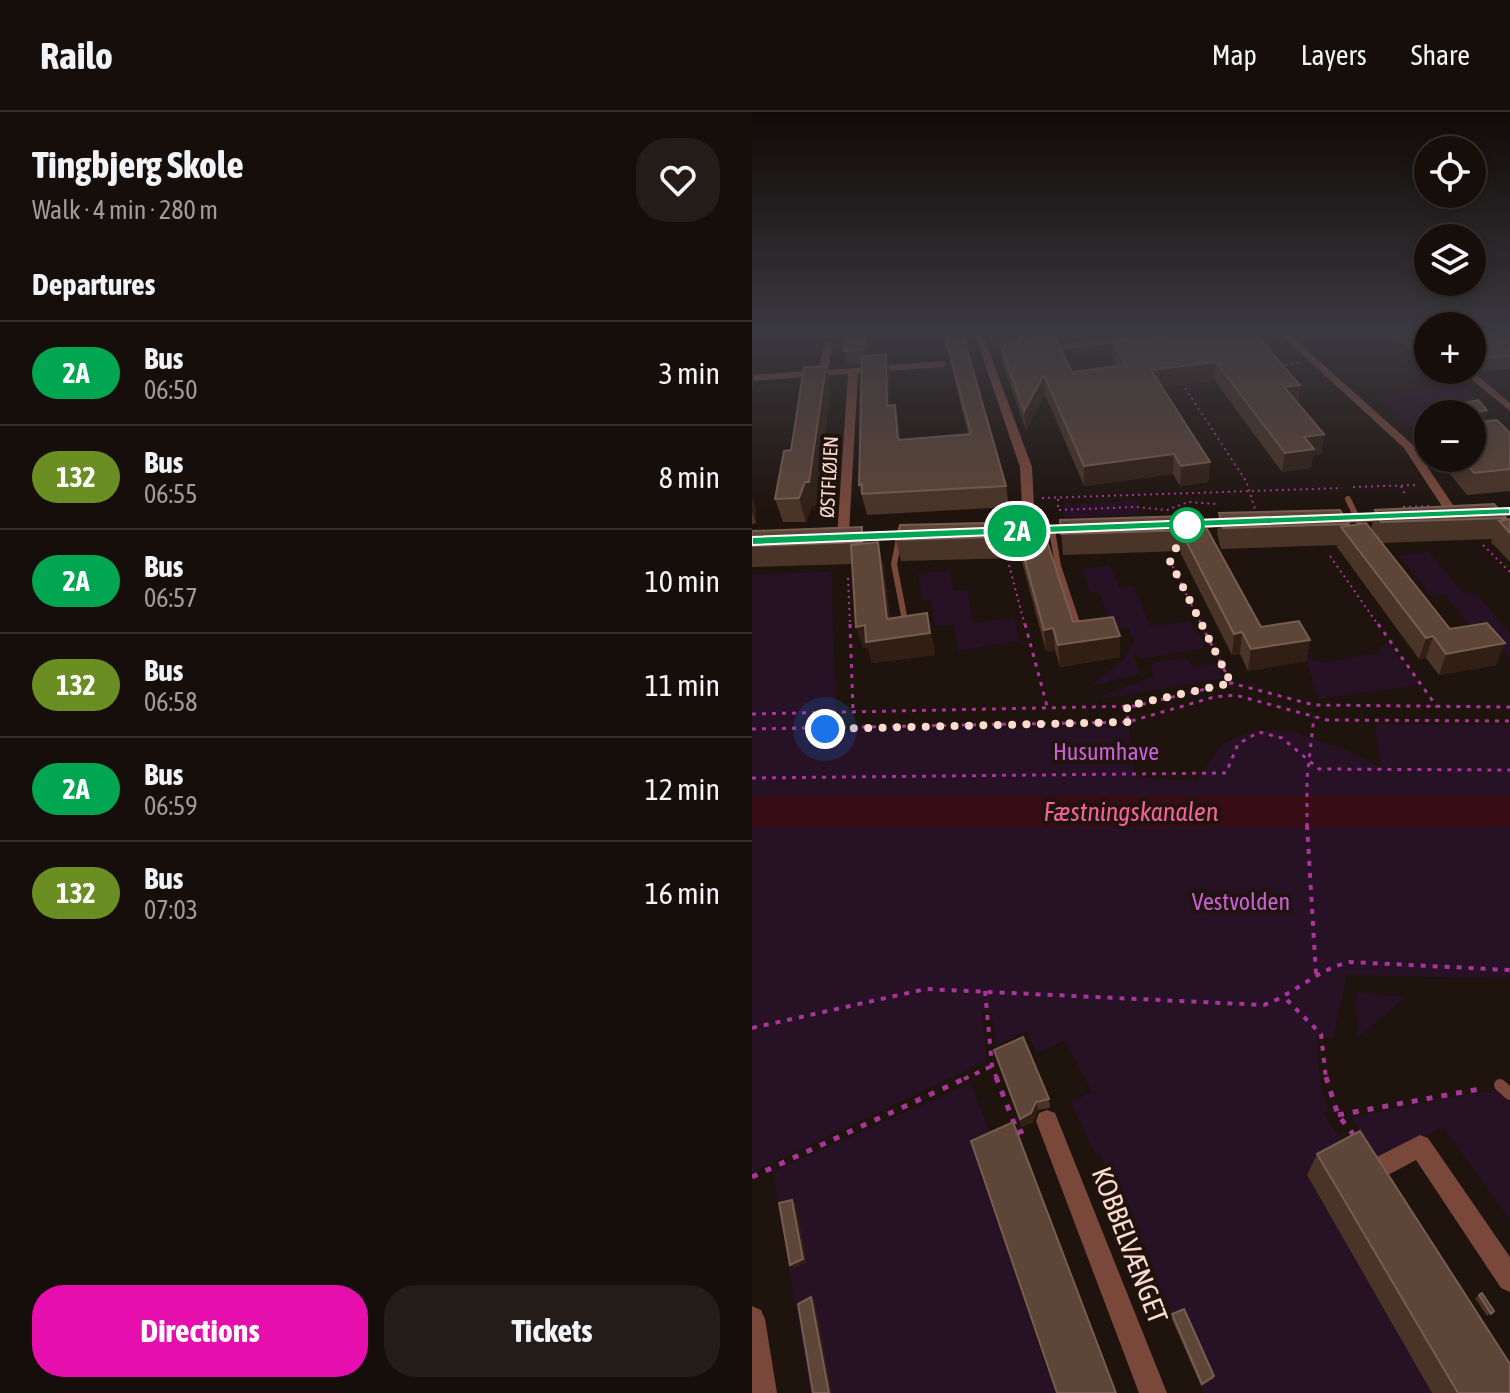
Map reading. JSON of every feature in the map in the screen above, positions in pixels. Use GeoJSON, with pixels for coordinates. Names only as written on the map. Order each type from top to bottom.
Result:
{"type":"FeatureCollection","features":[{"type":"Feature","properties":{"kind":"street","name":"ØSTFLØJEN"},"geometry":{"type":"LineString","coordinates":[[843,537],[852,395]]}},
{"type":"Feature","properties":{"kind":"street"},"geometry":{"type":"LineString","coordinates":[[1005,395],[1026,467],[1029,530]]}},
{"type":"Feature","properties":{"kind":"street"},"geometry":{"type":"LineString","coordinates":[[1352,395],[1408,446],[1453,514]]}},
{"type":"Feature","properties":{"kind":"street"},"geometry":{"type":"LineString","coordinates":[[1494,395],[1510,408]]}},
{"type":"Feature","properties":{"kind":"street"},"geometry":{"type":"LineString","coordinates":[[1408,446],[1414,446]]}},
{"type":"Feature","properties":{"kind":"street"},"geometry":{"type":"LineString","coordinates":[[1437,515],[1508,514]]}},
{"type":"Feature","properties":{"kind":"street"},"geometry":{"type":"LineString","coordinates":[[1315,520],[1405,517]]}},
{"type":"Feature","properties":{"kind":"street"},"geometry":{"type":"LineString","coordinates":[[1146,526],[1201,528],[1259,522]]}},
{"type":"Feature","properties":{"kind":"street"},"geometry":{"type":"LineString","coordinates":[[992,532],[1099,528]]}},
{"type":"Feature","properties":{"kind":"street"},"geometry":{"type":"LineString","coordinates":[[828,538],[928,534]]}},
{"type":"Feature","properties":{"kind":"street","name":"KOBBELVÆNGET"},"geometry":{"type":"LineString","coordinates":[[1047,1121],[1153,1393]]}},
{"type":"Feature","properties":{"kind":"street"},"geometry":{"type":"LineString","coordinates":[[1346,1125],[1392,1197]]}},
{"type":"Feature","properties":{"kind":"street"},"geometry":{"type":"LineString","coordinates":[[1375,1170],[1420,1146],[1510,1279]]}},
{"type":"Feature","properties":{"kind":"street"},"geometry":{"type":"LineString","coordinates":[[752,1319],[763,1393]]}},
{"type":"Feature","properties":{"kind":"lane"},"geometry":{"type":"LineString","coordinates":[[1348,499],[1366,536]]}},
{"type":"Feature","properties":{"kind":"lane"},"geometry":{"type":"LineString","coordinates":[[1052,530],[1058,566],[1081,633]]}},
{"type":"Feature","properties":{"kind":"lane"},"geometry":{"type":"LineString","coordinates":[[900,535],[894,564],[907,632]]}},
{"type":"Feature","properties":{"kind":"lane"},"geometry":{"type":"LineString","coordinates":[[1500,1085],[1510,1094]]}},
{"type":"Feature","properties":{"kind":"path"},"geometry":{"type":"LineString","coordinates":[[1189,395],[1246,481],[1259,522]]}},
{"type":"Feature","properties":{"kind":"path"},"geometry":{"type":"LineString","coordinates":[[1029,499],[1433,485]]}},
{"type":"Feature","properties":{"kind":"path"},"geometry":{"type":"LineString","coordinates":[[1401,486],[1406,496]]}},
{"type":"Feature","properties":{"kind":"path"},"geometry":{"type":"LineString","coordinates":[[1058,498],[1058,510],[1136,507],[1167,510],[1188,502],[1217,504]]}},
{"type":"Feature","properties":{"kind":"path"},"geometry":{"type":"LineString","coordinates":[[1483,545],[1510,572]]}},
{"type":"Feature","properties":{"kind":"path"},"geometry":{"type":"LineString","coordinates":[[1330,556],[1437,707]]}},
{"type":"Feature","properties":{"kind":"path"},"geometry":{"type":"LineString","coordinates":[[1170,561],[1231,683]]}},
{"type":"Feature","properties":{"kind":"path"},"geometry":{"type":"LineString","coordinates":[[1009,565],[1047,706]]}},
{"type":"Feature","properties":{"kind":"path"},"geometry":{"type":"LineString","coordinates":[[848,578],[853,711]]}},
{"type":"Feature","properties":{"kind":"path"},"geometry":{"type":"LineString","coordinates":[[752,714],[1127,706],[1231,683],[1314,705],[1510,707]]}},
{"type":"Feature","properties":{"kind":"path"},"geometry":{"type":"LineString","coordinates":[[752,729],[1128,722],[1214,697],[1235,695],[1327,720],[1510,721]]}},
{"type":"Feature","properties":{"kind":"path"},"geometry":{"type":"LineString","coordinates":[[1127,706],[1128,722]]}},
{"type":"Feature","properties":{"kind":"path"},"geometry":{"type":"LineString","coordinates":[[1314,717],[1308,757],[1316,974]]}},
{"type":"Feature","properties":{"kind":"path"},"geometry":{"type":"LineString","coordinates":[[752,778],[1226,773],[1236,746],[1243,739],[1270,734],[1296,744],[1319,769],[1510,770]]}},
{"type":"Feature","properties":{"kind":"path"},"geometry":{"type":"LineString","coordinates":[[752,1028],[779,1024],[879,996],[926,989],[1264,1005],[1286,999],[1328,964],[1350,962],[1510,970]]}},
{"type":"Feature","properties":{"kind":"path"},"geometry":{"type":"LineString","coordinates":[[985,991],[992,1066],[1018,1133],[1047,1121]]}},
{"type":"Feature","properties":{"kind":"path"},"geometry":{"type":"LineString","coordinates":[[1286,999],[1321,1034],[1326,1079],[1346,1125],[1500,1085]]}},
{"type":"Feature","properties":{"kind":"path"},"geometry":{"type":"LineString","coordinates":[[752,1177],[992,1066]]}},
{"type":"Feature","properties":{"kind":"green space"},"geometry":{"type":"Polygon","coordinates":[[[1472,395],[1478,400],[1414,400],[1412,428],[1378,397],[1472,395]]]}},
{"type":"Feature","properties":{"kind":"green space"},"geometry":{"type":"Polygon","coordinates":[[[1139,501],[1141,515],[1064,518],[1063,504],[1139,501]]]}},
{"type":"Feature","properties":{"kind":"green space"},"geometry":{"type":"Polygon","coordinates":[[[1428,551],[1465,594],[1476,593],[1510,633],[1510,660],[1485,630],[1475,632],[1444,594],[1431,596],[1399,556],[1428,551]]]}},
{"type":"Feature","properties":{"kind":"green space"},"geometry":{"type":"Polygon","coordinates":[[[1110,565],[1119,587],[1133,585],[1150,626],[1190,621],[1195,632],[1204,639],[1203,649],[1141,659],[1139,655],[1134,656],[1140,674],[1090,686],[1123,660],[1134,642],[1128,627],[1113,630],[1099,592],[1090,593],[1082,569],[1110,565]]]}},
{"type":"Feature","properties":{"kind":"green space"},"geometry":{"type":"Polygon","coordinates":[[[950,570],[954,591],[967,590],[974,623],[1014,617],[1020,641],[958,651],[954,624],[935,627],[931,600],[922,600],[918,574],[950,570]]]}},
{"type":"Feature","properties":{"kind":"green space"},"geometry":{"type":"Polygon","coordinates":[[[831,572],[837,731],[1129,727],[1135,777],[1196,781],[1223,743],[1253,731],[1288,730],[1344,749],[1380,767],[1376,725],[1510,725],[1510,979],[1347,975],[1333,1038],[1319,1037],[1319,1074],[1329,1111],[1323,1113],[1350,1152],[1432,1393],[1204,1393],[1100,1154],[1096,1155],[1070,1102],[1092,1092],[1065,1041],[1036,1053],[1027,1031],[997,1045],[991,1011],[982,1011],[987,1060],[752,1173],[752,574],[831,572]]]}},
{"type":"Feature","properties":{"kind":"green space"},"geometry":{"type":"Polygon","coordinates":[[[1389,644],[1419,685],[1318,699],[1304,655],[1322,663],[1381,652],[1378,646],[1389,644]]]}},
{"type":"Feature","properties":{"kind":"green space"},"geometry":{"type":"Polygon","coordinates":[[[1188,659],[1193,667],[1216,664],[1224,678],[1102,699],[1102,695],[1154,677],[1151,666],[1157,662],[1188,659]]]}},
{"type":"Feature","properties":{"kind":"green space"},"geometry":{"type":"Polygon","coordinates":[[[1356,992],[1406,997],[1358,1038],[1356,992]]]}},
{"type":"Feature","properties":{"kind":"green space"},"geometry":{"type":"Polygon","coordinates":[[[971,1083],[996,1149],[976,1160],[1055,1393],[810,1393],[773,1171],[971,1083]]]}},
{"type":"Feature","properties":{"kind":"green space"},"geometry":{"type":"Polygon","coordinates":[[[1498,1089],[1510,1103],[1510,1220],[1443,1127],[1378,1160],[1351,1117],[1498,1089]]]}},
{"type":"Feature","properties":{"kind":"water","name":"Fæstningskanalen"},"geometry":{"type":"Polygon","coordinates":[[[1510,795],[1510,827],[752,828],[752,797],[1510,795]]]}},
{"type":"Feature","properties":{"kind":"building"},"geometry":{"type":"Polygon","coordinates":[[[800,395],[822,395],[809,482],[805,482],[799,498],[775,499],[784,451],[791,450],[800,395]]]}},
{"type":"Feature","properties":{"kind":"building"},"geometry":{"type":"Polygon","coordinates":[[[861,395],[887,395],[887,406],[895,405],[898,440],[971,434],[961,395],[980,395],[1006,486],[862,494],[862,484],[859,485],[861,395]]]}},
{"type":"Feature","properties":{"kind":"building"},"geometry":{"type":"Polygon","coordinates":[[[1018,395],[1033,395],[1024,411],[1018,395]]]}},
{"type":"Feature","properties":{"kind":"building"},"geometry":{"type":"Polygon","coordinates":[[[1053,395],[1167,395],[1210,462],[1181,466],[1174,454],[1084,466],[1053,395]]]}},
{"type":"Feature","properties":{"kind":"building"},"geometry":{"type":"Polygon","coordinates":[[[1241,395],[1291,395],[1324,434],[1304,437],[1314,449],[1285,453],[1241,395]]]}},
{"type":"Feature","properties":{"kind":"building"},"geometry":{"type":"Polygon","coordinates":[[[1497,420],[1510,433],[1510,469],[1486,472],[1486,421],[1497,420]]]}},
{"type":"Feature","properties":{"kind":"building"},"geometry":{"type":"Polygon","coordinates":[[[1494,504],[1506,518],[1381,522],[1375,510],[1494,504]]]}},
{"type":"Feature","properties":{"kind":"building"},"geometry":{"type":"Polygon","coordinates":[[[1340,510],[1349,524],[1223,528],[1219,513],[1340,510]]]}},
{"type":"Feature","properties":{"kind":"building"},"geometry":{"type":"Polygon","coordinates":[[[1184,516],[1190,530],[1061,534],[1060,520],[1184,516]]]}},
{"type":"Feature","properties":{"kind":"building"},"geometry":{"type":"Polygon","coordinates":[[[1510,519],[1510,533],[1499,521],[1510,519]]]}},
{"type":"Feature","properties":{"kind":"building"},"geometry":{"type":"Polygon","coordinates":[[[1025,522],[1027,536],[896,540],[900,525],[1025,522]]]}},
{"type":"Feature","properties":{"kind":"building"},"geometry":{"type":"Polygon","coordinates":[[[1366,523],[1450,629],[1487,623],[1505,643],[1446,654],[1433,636],[1426,638],[1341,527],[1366,523]]]}},
{"type":"Feature","properties":{"kind":"building"},"geometry":{"type":"Polygon","coordinates":[[[862,527],[862,542],[752,546],[752,531],[862,527]]]}},
{"type":"Feature","properties":{"kind":"building"},"geometry":{"type":"Polygon","coordinates":[[[1207,529],[1261,627],[1299,621],[1310,640],[1251,649],[1242,632],[1234,634],[1182,533],[1207,529]]]}},
{"type":"Feature","properties":{"kind":"building"},"geometry":{"type":"Polygon","coordinates":[[[1045,535],[1073,622],[1113,617],[1120,636],[1058,645],[1053,628],[1044,630],[1019,539],[1045,535]]]}},
{"type":"Feature","properties":{"kind":"building"},"geometry":{"type":"Polygon","coordinates":[[[878,542],[887,619],[927,613],[930,633],[866,642],[865,625],[856,627],[851,545],[878,542]]]}},
{"type":"Feature","properties":{"kind":"building"},"geometry":{"type":"Polygon","coordinates":[[[1023,1037],[1049,1099],[1036,1102],[1031,1113],[1020,1119],[994,1050],[1023,1037]]]}},
{"type":"Feature","properties":{"kind":"building"},"geometry":{"type":"Polygon","coordinates":[[[1013,1122],[1116,1393],[1057,1393],[971,1141],[1013,1122]]]}},
{"type":"Feature","properties":{"kind":"building"},"geometry":{"type":"Polygon","coordinates":[[[1360,1131],[1510,1364],[1510,1393],[1458,1393],[1317,1154],[1360,1131]]]}},
{"type":"Feature","properties":{"kind":"building"},"geometry":{"type":"Polygon","coordinates":[[[792,1200],[803,1259],[790,1265],[779,1203],[792,1200]]]}},
{"type":"Feature","properties":{"kind":"building"},"geometry":{"type":"Polygon","coordinates":[[[1482,1293],[1494,1311],[1491,1314],[1479,1295],[1482,1293]]]}},
{"type":"Feature","properties":{"kind":"building"},"geometry":{"type":"Polygon","coordinates":[[[811,1297],[829,1393],[813,1393],[798,1304],[811,1297]]]}},
{"type":"Feature","properties":{"kind":"building"},"geometry":{"type":"Polygon","coordinates":[[[1184,1309],[1214,1376],[1202,1384],[1172,1314],[1184,1309]]]}},
{"type":"Feature","properties":{"kind":"bus line","name":"2A"},"geometry":{"type":"LineString","coordinates":[[752,541],[1510,512]]}},
{"type":"Feature","properties":{"kind":"route"},"geometry":{"type":"LineString","coordinates":[[825,729],[1128,722],[1127,706],[1231,683],[1170,561],[1187,525]]}},
{"type":"Feature","properties":{"kind":"park label","name":"Husumhave"},"geometry":{"type":"Point","coordinates":[1106,752]}},
{"type":"Feature","properties":{"kind":"park label","name":"Vestvolden"},"geometry":{"type":"Point","coordinates":[1241,902]}}]}
